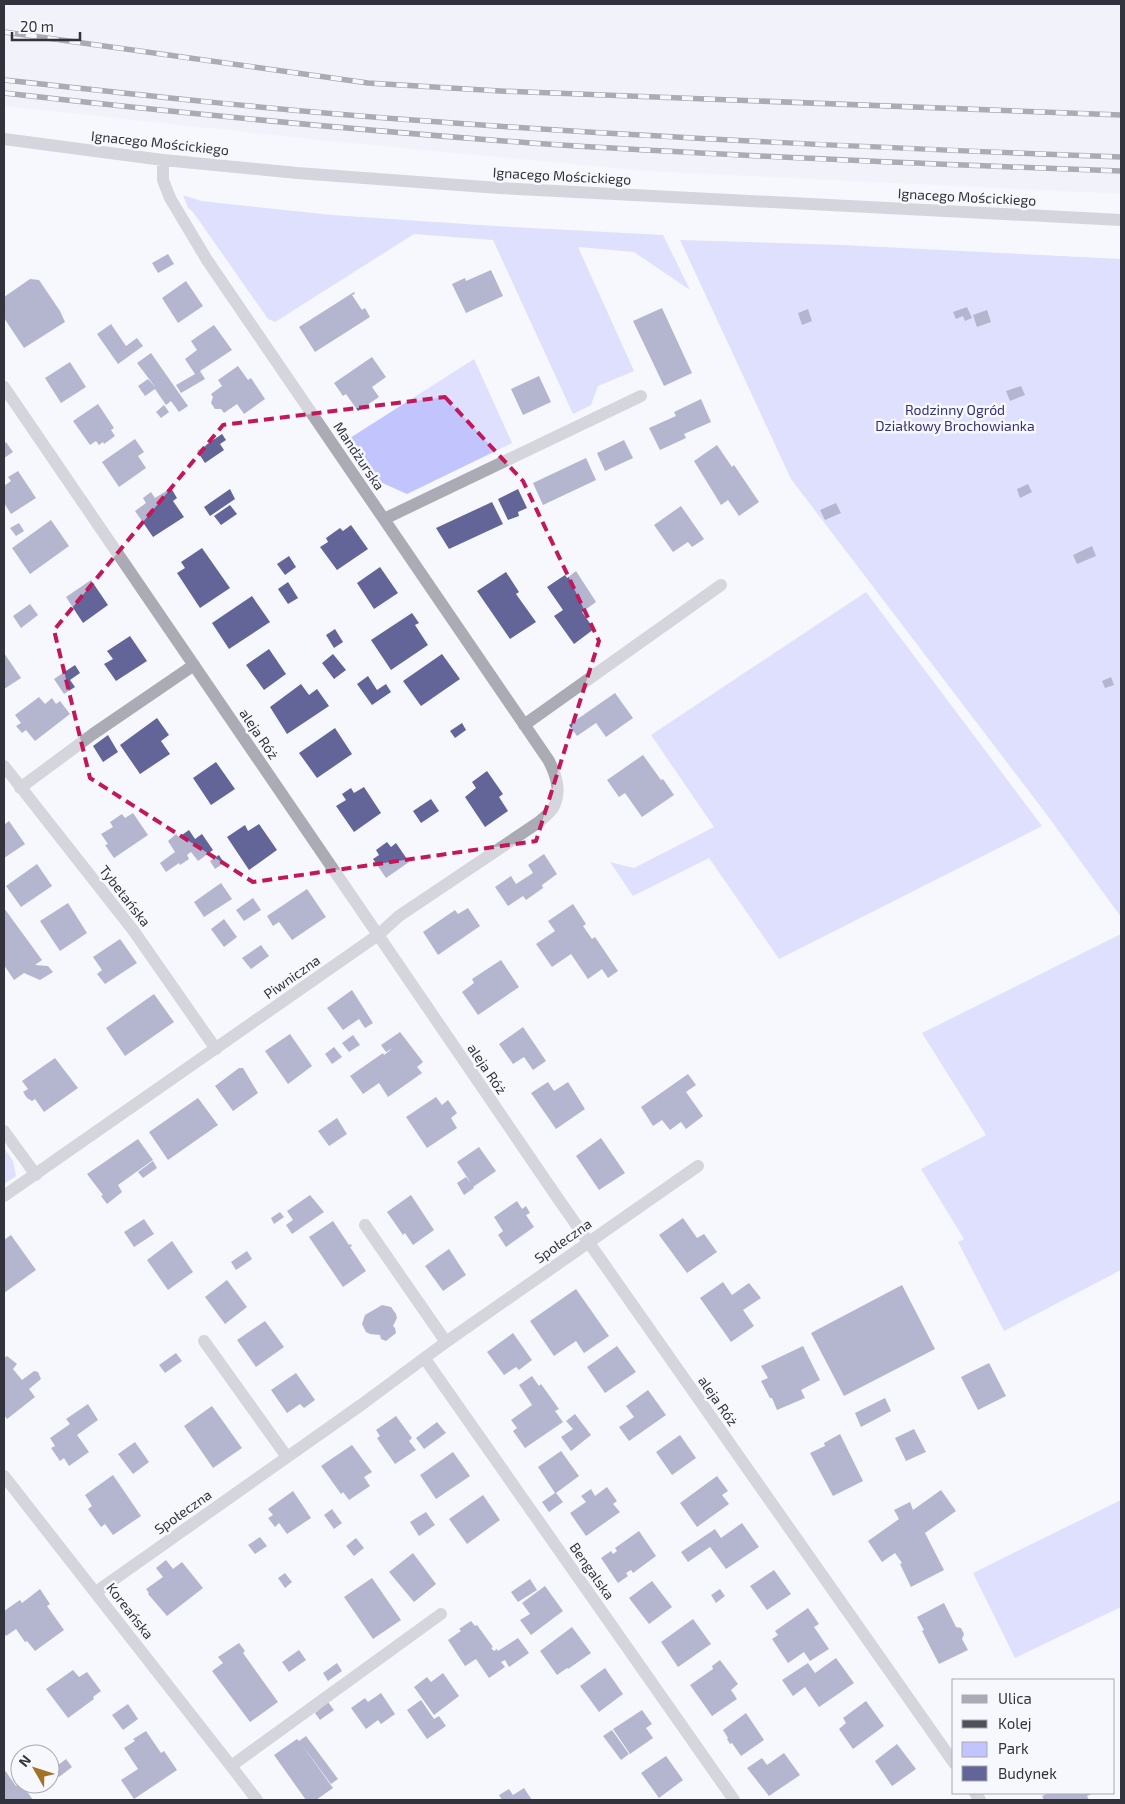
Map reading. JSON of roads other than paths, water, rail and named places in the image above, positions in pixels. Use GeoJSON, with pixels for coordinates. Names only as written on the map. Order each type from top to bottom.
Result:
{"type":"FeatureCollection","features":[{"type":"Feature","properties":{"kind":"street","name":"Ignacego Mościckiego"},"geometry":{"type":"LineString","coordinates":[[4,139],[163,160],[499,188],[1121,220]]}},
{"type":"Feature","properties":{"kind":"street","name":"Mandżurska"},"geometry":{"type":"LineString","coordinates":[[163,160],[163,180],[170,198],[207,260],[549,761]]}},
{"type":"Feature","properties":{"kind":"street","name":"aleja Róż"},"geometry":{"type":"LineString","coordinates":[[4,387],[588,1242],[952,1760]]}},
{"type":"Feature","properties":{"kind":"street"},"geometry":{"type":"LineString","coordinates":[[384,519],[641,396]]}},
{"type":"Feature","properties":{"kind":"street"},"geometry":{"type":"LineString","coordinates":[[524,724],[721,585]]}},
{"type":"Feature","properties":{"kind":"street"},"geometry":{"type":"LineString","coordinates":[[20,788],[93,734],[194,665]]}},
{"type":"Feature","properties":{"kind":"street","name":"Piwniczna"},"geometry":{"type":"LineString","coordinates":[[4,1196],[378,935],[399,916],[539,822],[553,808],[558,791],[557,777],[549,761]]}},
{"type":"Feature","properties":{"kind":"street","name":"Tybetańska"},"geometry":{"type":"LineString","coordinates":[[4,766],[133,930],[216,1049]]}},
{"type":"Feature","properties":{"kind":"street"},"geometry":{"type":"LineString","coordinates":[[4,1131],[36,1175]]}},
{"type":"Feature","properties":{"kind":"street","name":"Społeczna"},"geometry":{"type":"LineString","coordinates":[[96,1592],[425,1359],[446,1342],[698,1166]]}},
{"type":"Feature","properties":{"kind":"street"},"geometry":{"type":"LineString","coordinates":[[365,1225],[446,1342]]}},
{"type":"Feature","properties":{"kind":"street"},"geometry":{"type":"LineString","coordinates":[[204,1341],[287,1457]]}},
{"type":"Feature","properties":{"kind":"street","name":"Bengalska"},"geometry":{"type":"LineString","coordinates":[[425,1359],[734,1800]]}},
{"type":"Feature","properties":{"kind":"street","name":"Koreańska"},"geometry":{"type":"LineString","coordinates":[[4,1476],[257,1800]]}},
{"type":"Feature","properties":{"kind":"street"},"geometry":{"type":"LineString","coordinates":[[231,1766],[441,1614]]}},
{"type":"Feature","properties":{"kind":"railway"},"geometry":{"type":"LineString","coordinates":[[4,32],[368,83],[500,91],[1121,115]]}},
{"type":"Feature","properties":{"kind":"railway"},"geometry":{"type":"LineString","coordinates":[[4,80],[259,107],[502,126],[767,142],[1121,157]]}},
{"type":"Feature","properties":{"kind":"railway"},"geometry":{"type":"LineString","coordinates":[[4,93],[267,121],[531,143],[678,152],[1121,171]]}},
{"type":"Feature","properties":{"kind":"park label","name":"Rodzinny Ogród Działkowy Brochowianka"},"geometry":{"type":"Point","coordinates":[955,418]}}]}
